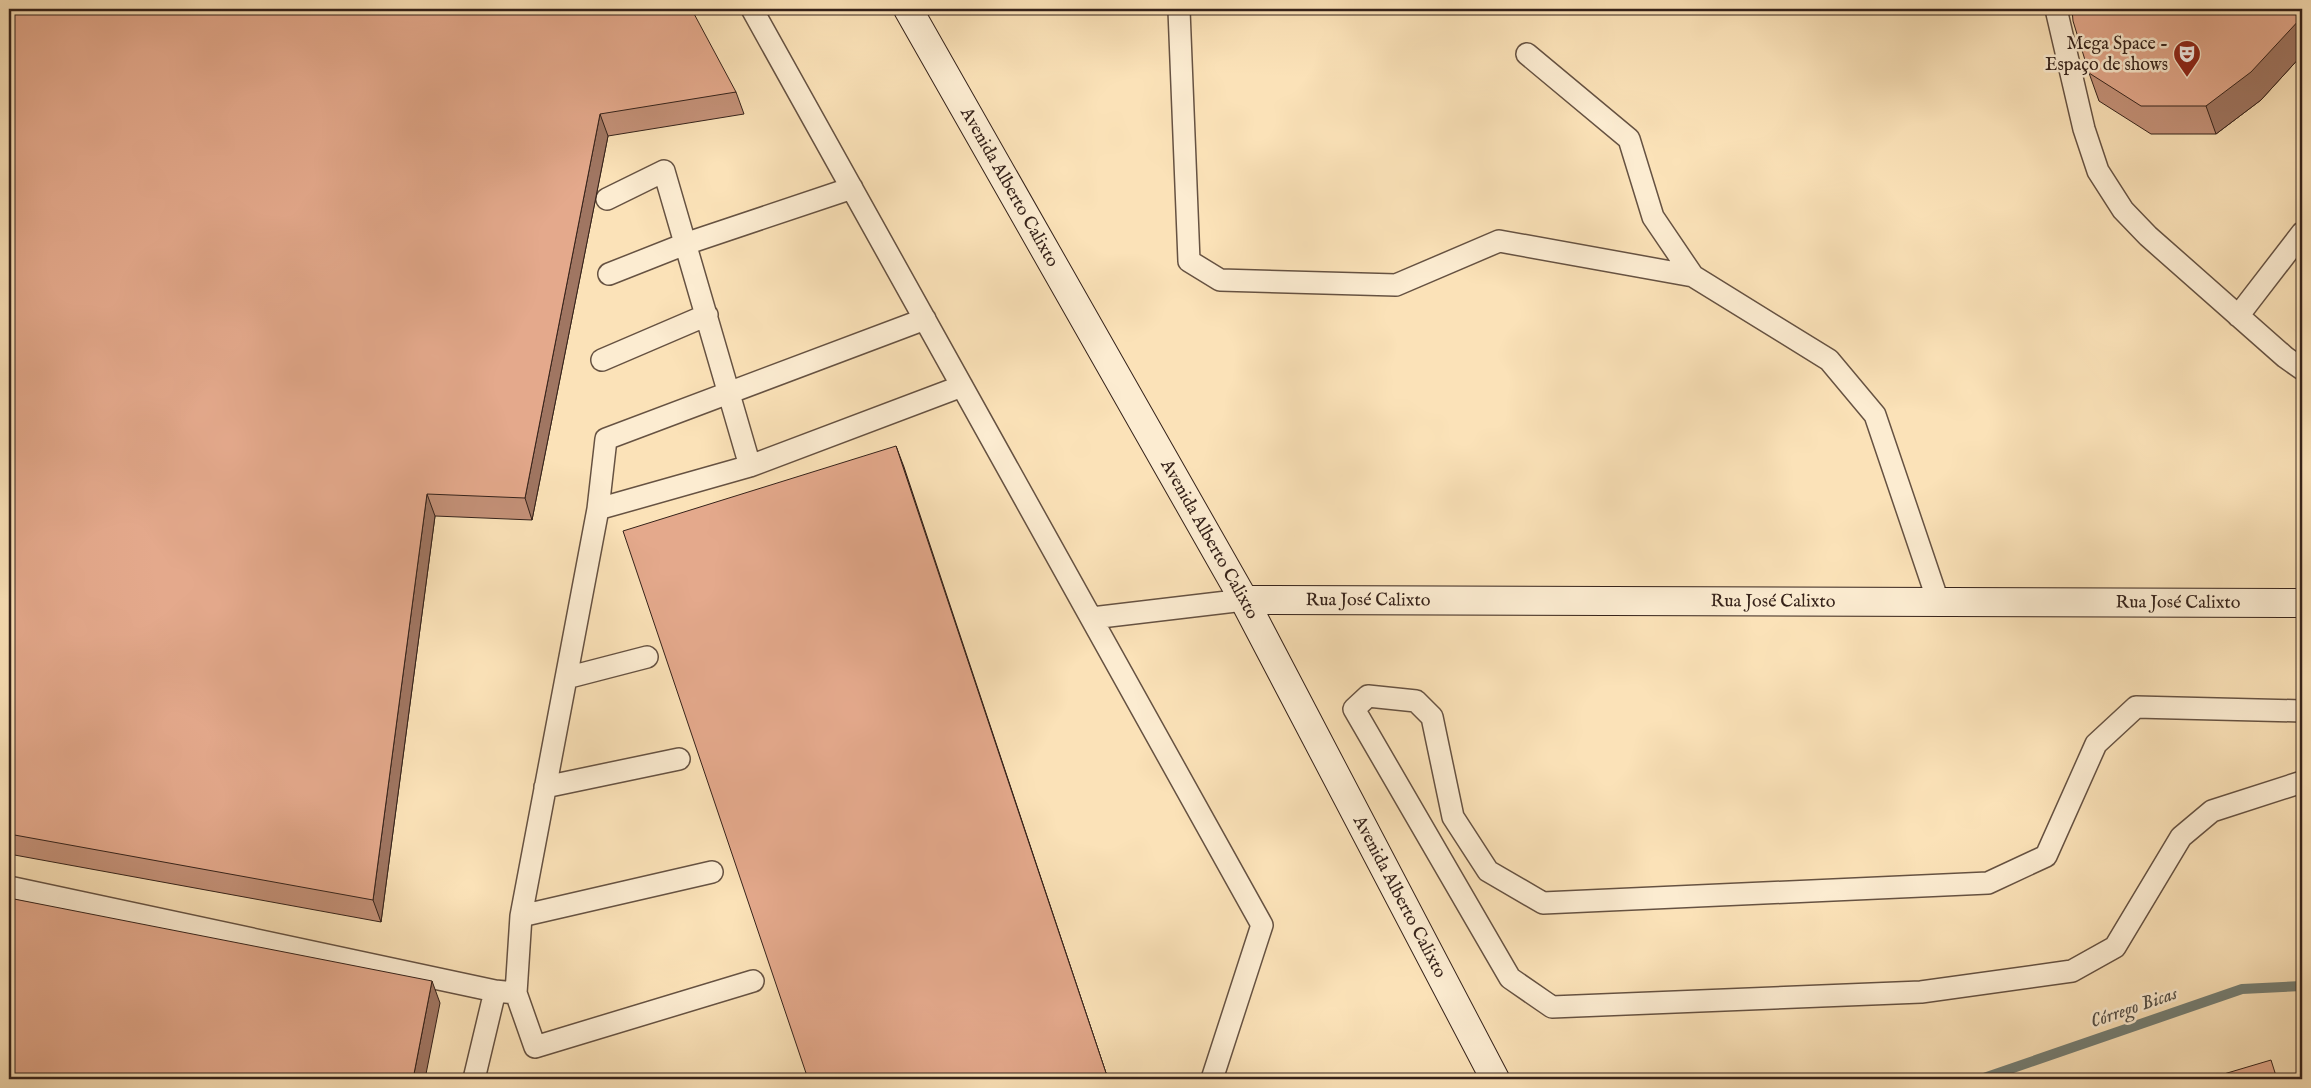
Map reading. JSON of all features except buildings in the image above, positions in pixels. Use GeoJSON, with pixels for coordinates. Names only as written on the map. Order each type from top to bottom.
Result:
{"type":"FeatureCollection","features":[{"type":"Feature","properties":{"kind":"street","name":"Avenida Alberto Calixto"},"geometry":{"type":"LineString","coordinates":[[908,9],[1244,600],[1495,1079]]}},
{"type":"Feature","properties":{"kind":"street","name":"Rua José Calixto"},"geometry":{"type":"LineString","coordinates":[[1244,600],[2302,603]]}},
{"type":"Feature","properties":{"kind":"lane"},"geometry":{"type":"LineString","coordinates":[[752,9],[1262,925],[1212,1079]]}},
{"type":"Feature","properties":{"kind":"lane"},"geometry":{"type":"LineString","coordinates":[[2056,9],[2084,129],[2098,172],[2123,210],[2148,236],[2238,316],[2285,357],[2302,369]]}},
{"type":"Feature","properties":{"kind":"lane"},"geometry":{"type":"LineString","coordinates":[[1179,10],[1189,261],[1220,280],[1396,285],[1498,241],[1693,276],[1829,360],[1875,415],[1938,601]]}},
{"type":"Feature","properties":{"kind":"lane"},"geometry":{"type":"LineString","coordinates":[[1527,54],[1629,139],[1653,217],[1693,276]]}},
{"type":"Feature","properties":{"kind":"lane"},"geometry":{"type":"LineString","coordinates":[[607,199],[664,171],[730,392],[750,466]]}},
{"type":"Feature","properties":{"kind":"lane"},"geometry":{"type":"LineString","coordinates":[[610,274],[686,244],[852,188]]}},
{"type":"Feature","properties":{"kind":"lane"},"geometry":{"type":"LineString","coordinates":[[2238,316],[2302,233]]}},
{"type":"Feature","properties":{"kind":"lane"},"geometry":{"type":"LineString","coordinates":[[602,360],[707,315]]}},
{"type":"Feature","properties":{"kind":"lane"},"geometry":{"type":"LineString","coordinates":[[752,981],[535,1048],[516,993],[521,916],[598,509],[606,439],[925,319]]}},
{"type":"Feature","properties":{"kind":"lane"},"geometry":{"type":"LineString","coordinates":[[598,509],[750,466],[962,386]]}},
{"type":"Feature","properties":{"kind":"lane"},"geometry":{"type":"LineString","coordinates":[[1092,618],[1244,600]]}},
{"type":"Feature","properties":{"kind":"lane"},"geometry":{"type":"LineString","coordinates":[[566,678],[647,657]]}},
{"type":"Feature","properties":{"kind":"lane"},"geometry":{"type":"LineString","coordinates":[[2302,712],[2136,707],[2096,744],[2046,856],[1988,883],[1543,903],[1488,871],[1453,817],[1432,716],[1416,701],[1368,696],[1354,709],[1510,978],[1552,1007],[1920,992],[2072,972],[2115,947],[2181,837],[2212,811],[2302,782]]}},
{"type":"Feature","properties":{"kind":"lane"},"geometry":{"type":"LineString","coordinates":[[545,787],[679,759]]}},
{"type":"Feature","properties":{"kind":"lane"},"geometry":{"type":"LineString","coordinates":[[521,916],[712,872]]}},
{"type":"Feature","properties":{"kind":"lane"},"geometry":{"type":"LineString","coordinates":[[9,887],[495,991],[516,993]]}},
{"type":"Feature","properties":{"kind":"lane"},"geometry":{"type":"LineString","coordinates":[[474,1079],[495,991]]}},
{"type":"Feature","properties":{"kind":"waterway","name":"Córrego Bicas"},"geometry":{"type":"LineString","coordinates":[[1981,1079],[2242,989],[2302,986]]}},
{"type":"Feature","properties":{"kind":"place","name":"Mega Space - Espaço de shows"},"geometry":{"type":"Point","coordinates":[2187,78]}}]}
